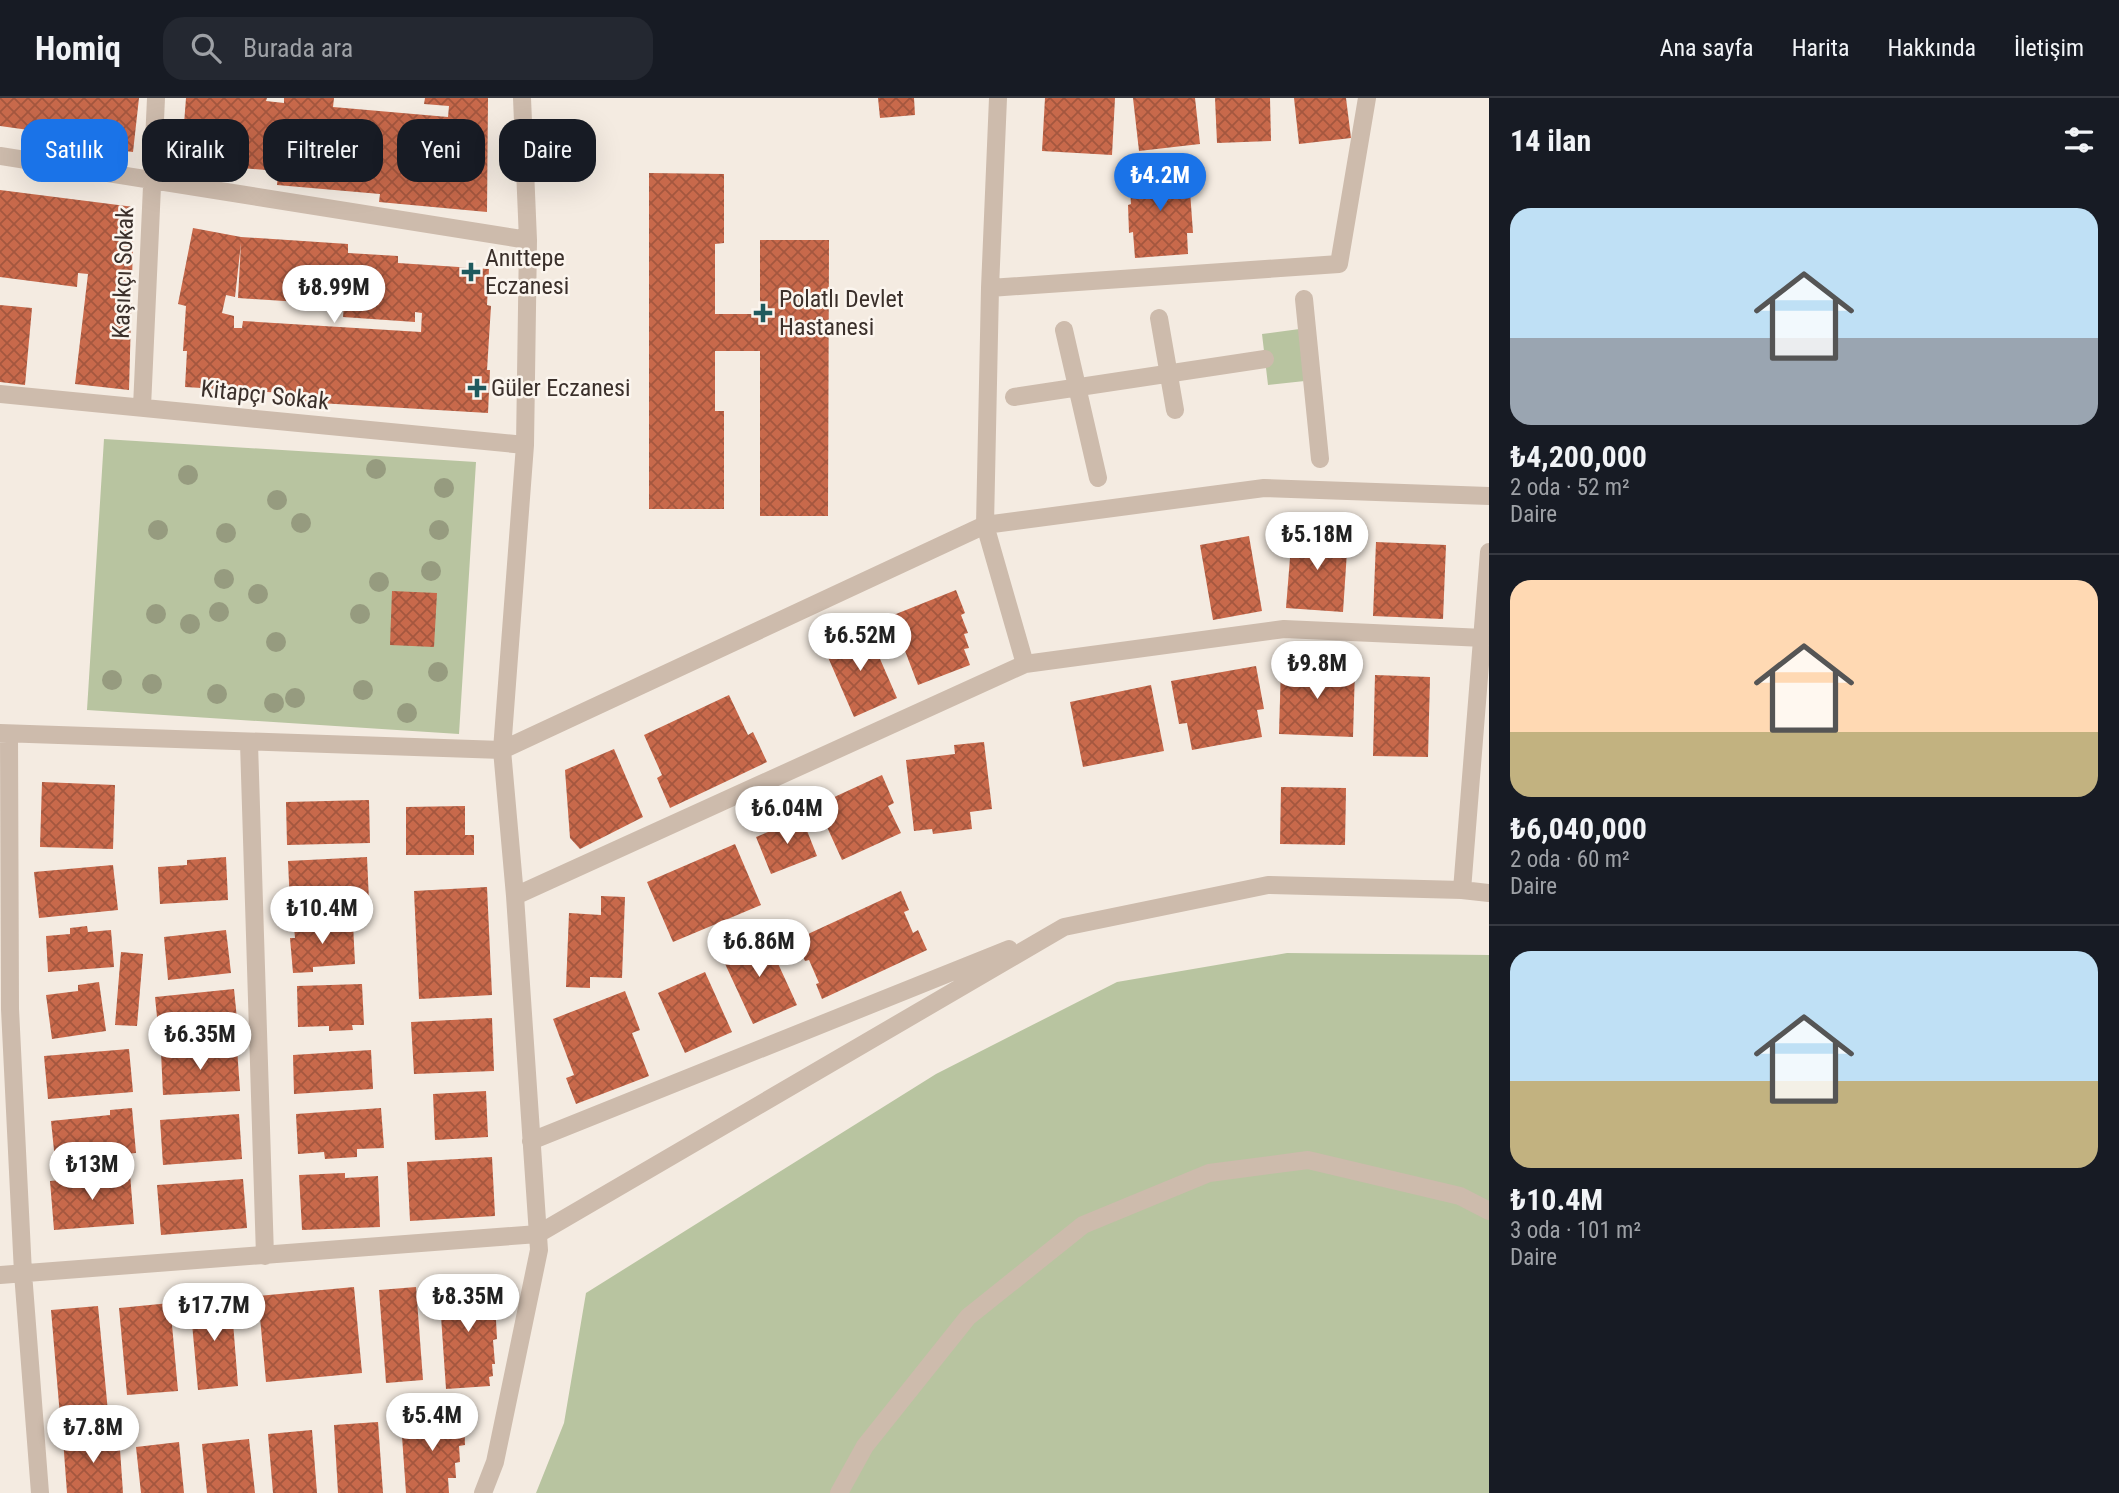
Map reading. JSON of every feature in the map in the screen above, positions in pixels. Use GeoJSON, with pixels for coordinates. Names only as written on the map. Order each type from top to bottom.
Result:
{"type":"FeatureCollection","features":[{"type":"Feature","properties":{"kind":"street","name":"Kaşıkçı Sokak"},"geometry":{"type":"LineString","coordinates":[[155,119],[156,98]]}},
{"type":"Feature","properties":{"kind":"street"},"geometry":{"type":"LineString","coordinates":[[483,1493],[495,1462],[539,1250],[515,896],[502,750],[525,445],[528,240],[522,98]]}},
{"type":"Feature","properties":{"kind":"street"},"geometry":{"type":"LineString","coordinates":[[999,98],[990,288],[985,525],[1025,664]]}},
{"type":"Feature","properties":{"kind":"street"},"geometry":{"type":"LineString","coordinates":[[990,288],[1339,264],[1367,98]]}},
{"type":"Feature","properties":{"kind":"street"},"geometry":{"type":"LineString","coordinates":[[0,156],[142,179]]}},
{"type":"Feature","properties":{"kind":"street","name":"Kaşıkçı Sokak"},"geometry":{"type":"LineString","coordinates":[[142,407],[151,182]]}},
{"type":"Feature","properties":{"kind":"street"},"geometry":{"type":"LineString","coordinates":[[164,182],[528,240]]}},
{"type":"Feature","properties":{"kind":"street"},"geometry":{"type":"LineString","coordinates":[[1304,299],[1320,458]]}},
{"type":"Feature","properties":{"kind":"street"},"geometry":{"type":"LineString","coordinates":[[1159,318],[1175,410]]}},
{"type":"Feature","properties":{"kind":"street"},"geometry":{"type":"LineString","coordinates":[[1064,330],[1098,478]]}},
{"type":"Feature","properties":{"kind":"street"},"geometry":{"type":"LineString","coordinates":[[1014,397],[1265,359]]}},
{"type":"Feature","properties":{"kind":"street","name":"Kitapçı Sokak"},"geometry":{"type":"LineString","coordinates":[[0,394],[525,445]]}},
{"type":"Feature","properties":{"kind":"street"},"geometry":{"type":"LineString","coordinates":[[40,1493],[5,1009],[4,734],[502,750],[985,525],[1264,488],[1489,496]]}},
{"type":"Feature","properties":{"kind":"street"},"geometry":{"type":"LineString","coordinates":[[1462,890],[1489,552]]}},
{"type":"Feature","properties":{"kind":"street"},"geometry":{"type":"LineString","coordinates":[[515,896],[1025,664],[1284,629],[1484,638]]}},
{"type":"Feature","properties":{"kind":"street"},"geometry":{"type":"LineString","coordinates":[[249,743],[265,1256]]}},
{"type":"Feature","properties":{"kind":"street"},"geometry":{"type":"LineString","coordinates":[[531,1141],[1064,927],[1268,885],[1489,893]]}},
{"type":"Feature","properties":{"kind":"street"},"geometry":{"type":"LineString","coordinates":[[0,1275],[538,1234],[1064,927]]}},
{"type":"Feature","properties":{"kind":"street"},"geometry":{"type":"LineString","coordinates":[[839,1493],[864,1446],[968,1317],[1083,1225],[1209,1173],[1308,1160],[1460,1196],[1489,1211]]}},
{"type":"Feature","properties":{"kind":"green space"},"geometry":{"type":"Polygon","coordinates":[[[1307,328],[1314,380],[1268,385],[1262,334],[1307,328]]]}},
{"type":"Feature","properties":{"kind":"green space"},"geometry":{"type":"Polygon","coordinates":[[[104,439],[476,462],[459,734],[87,710],[104,439]]]}},
{"type":"Feature","properties":{"kind":"green space"},"geometry":{"type":"Polygon","coordinates":[[[1287,953],[1489,955],[1489,1493],[536,1493],[564,1423],[586,1293],[936,1074],[1117,982],[1287,953]]]}},
{"type":"Feature","properties":{"kind":"building"},"geometry":{"type":"Polygon","coordinates":[[[0,98],[139,98],[133,152],[128,151],[128,119],[21,119],[21,129],[0,126],[0,98]]]}},
{"type":"Feature","properties":{"kind":"building"},"geometry":{"type":"Polygon","coordinates":[[[186,98],[267,98],[266,101],[284,103],[284,98],[334,98],[333,107],[448,117],[449,106],[424,104],[425,98],[488,98],[487,212],[379,202],[380,194],[277,185],[277,182],[383,182],[383,119],[263,119],[263,170],[249,169],[249,119],[184,119],[186,98]]]}},
{"type":"Feature","properties":{"kind":"building"},"geometry":{"type":"Polygon","coordinates":[[[878,98],[914,98],[915,115],[880,118],[878,98]]]}},
{"type":"Feature","properties":{"kind":"building"},"geometry":{"type":"Polygon","coordinates":[[[1045,98],[1115,98],[1112,155],[1042,151],[1045,98]]]}},
{"type":"Feature","properties":{"kind":"building"},"geometry":{"type":"Polygon","coordinates":[[[1133,98],[1195,98],[1200,144],[1139,151],[1133,98]]]}},
{"type":"Feature","properties":{"kind":"building"},"geometry":{"type":"Polygon","coordinates":[[[1215,98],[1270,98],[1271,141],[1217,143],[1215,98]]]}},
{"type":"Feature","properties":{"kind":"building"},"geometry":{"type":"Polygon","coordinates":[[[1294,98],[1346,98],[1351,138],[1299,144],[1294,98]]]}},
{"type":"Feature","properties":{"kind":"building"},"geometry":{"type":"Polygon","coordinates":[[[1182,168],[1184,191],[1190,191],[1193,233],[1187,233],[1188,254],[1135,258],[1133,232],[1129,233],[1129,172],[1182,168]]]}},
{"type":"Feature","properties":{"kind":"building"},"geometry":{"type":"Polygon","coordinates":[[[649,173],[724,174],[724,243],[715,244],[715,314],[760,314],[760,240],[829,240],[828,516],[760,516],[760,351],[715,351],[715,411],[724,411],[724,509],[649,509],[649,173]]]}},
{"type":"Feature","properties":{"kind":"building"},"geometry":{"type":"Polygon","coordinates":[[[0,190],[134,207],[129,390],[75,384],[88,274],[78,273],[77,287],[0,277],[0,190]]]}},
{"type":"Feature","properties":{"kind":"building"},"geometry":{"type":"Polygon","coordinates":[[[193,228],[241,237],[348,244],[348,253],[398,256],[398,263],[489,269],[487,305],[491,306],[487,370],[490,370],[488,413],[285,401],[285,393],[185,387],[187,351],[183,351],[186,306],[178,304],[193,228]],[[241,243],[235,297],[226,295],[222,313],[234,316],[234,328],[242,328],[243,321],[421,332],[422,313],[415,312],[415,322],[343,317],[344,305],[238,298],[241,243]]]}},
{"type":"Feature","properties":{"kind":"building"},"geometry":{"type":"Polygon","coordinates":[[[0,305],[32,308],[25,385],[0,382],[0,305]]]}},
{"type":"Feature","properties":{"kind":"building"},"geometry":{"type":"Polygon","coordinates":[[[1292,533],[1348,536],[1343,612],[1286,608],[1292,533]]]}},
{"type":"Feature","properties":{"kind":"building"},"geometry":{"type":"Polygon","coordinates":[[[1249,536],[1262,611],[1213,620],[1200,545],[1249,536]]]}},
{"type":"Feature","properties":{"kind":"building"},"geometry":{"type":"Polygon","coordinates":[[[1376,542],[1446,545],[1443,619],[1373,616],[1376,542]]]}},
{"type":"Feature","properties":{"kind":"building"},"geometry":{"type":"Polygon","coordinates":[[[956,590],[965,613],[961,615],[968,633],[964,634],[969,648],[964,649],[970,665],[918,685],[902,643],[897,646],[886,618],[956,590]]]}},
{"type":"Feature","properties":{"kind":"building"},"geometry":{"type":"Polygon","coordinates":[[[392,591],[437,593],[434,647],[390,645],[392,591]]]}},
{"type":"Feature","properties":{"kind":"building"},"geometry":{"type":"Polygon","coordinates":[[[867,629],[897,698],[854,717],[824,648],[867,629]]]}},
{"type":"Feature","properties":{"kind":"building"},"geometry":{"type":"Polygon","coordinates":[[[1281,665],[1355,668],[1353,737],[1279,734],[1281,665]]]}},
{"type":"Feature","properties":{"kind":"building"},"geometry":{"type":"Polygon","coordinates":[[[1256,666],[1264,709],[1257,710],[1262,737],[1192,750],[1187,723],[1179,724],[1171,681],[1256,666]]]}},
{"type":"Feature","properties":{"kind":"building"},"geometry":{"type":"Polygon","coordinates":[[[1375,675],[1430,677],[1428,757],[1373,756],[1375,675]]]}},
{"type":"Feature","properties":{"kind":"building"},"geometry":{"type":"Polygon","coordinates":[[[1151,685],[1164,751],[1083,767],[1070,702],[1151,685]]]}},
{"type":"Feature","properties":{"kind":"building"},"geometry":{"type":"Polygon","coordinates":[[[729,695],[748,735],[753,732],[767,762],[670,808],[657,778],[662,775],[644,735],[729,695]]]}},
{"type":"Feature","properties":{"kind":"building"},"geometry":{"type":"Polygon","coordinates":[[[984,742],[992,809],[970,812],[972,829],[933,834],[932,829],[914,831],[906,760],[955,754],[954,745],[984,742]]]}},
{"type":"Feature","properties":{"kind":"building"},"geometry":{"type":"Polygon","coordinates":[[[614,749],[643,817],[580,849],[570,838],[565,770],[614,749]]]}},
{"type":"Feature","properties":{"kind":"building"},"geometry":{"type":"Polygon","coordinates":[[[882,775],[894,803],[888,806],[901,833],[842,860],[817,805],[882,775]]]}},
{"type":"Feature","properties":{"kind":"building"},"geometry":{"type":"Polygon","coordinates":[[[42,782],[115,785],[113,849],[40,847],[42,782]]]}},
{"type":"Feature","properties":{"kind":"building"},"geometry":{"type":"Polygon","coordinates":[[[1281,787],[1346,788],[1345,845],[1280,844],[1281,787]]]}},
{"type":"Feature","properties":{"kind":"building"},"geometry":{"type":"Polygon","coordinates":[[[369,800],[370,843],[287,845],[286,802],[369,800]]]}},
{"type":"Feature","properties":{"kind":"building"},"geometry":{"type":"Polygon","coordinates":[[[465,806],[465,835],[474,835],[474,855],[406,855],[406,807],[465,806]]]}},
{"type":"Feature","properties":{"kind":"building"},"geometry":{"type":"Polygon","coordinates":[[[802,818],[817,856],[771,874],[756,837],[802,818]]]}},
{"type":"Feature","properties":{"kind":"building"},"geometry":{"type":"Polygon","coordinates":[[[735,844],[761,905],[673,942],[647,882],[735,844]]]}},
{"type":"Feature","properties":{"kind":"building"},"geometry":{"type":"Polygon","coordinates":[[[226,857],[228,900],[160,904],[158,867],[187,865],[187,860],[226,857]]]}},
{"type":"Feature","properties":{"kind":"building"},"geometry":{"type":"Polygon","coordinates":[[[367,857],[369,901],[290,905],[288,861],[367,857]]]}},
{"type":"Feature","properties":{"kind":"building"},"geometry":{"type":"Polygon","coordinates":[[[113,865],[118,910],[39,918],[34,872],[113,865]]]}},
{"type":"Feature","properties":{"kind":"building"},"geometry":{"type":"Polygon","coordinates":[[[487,887],[492,995],[419,999],[414,891],[487,887]]]}},
{"type":"Feature","properties":{"kind":"building"},"geometry":{"type":"Polygon","coordinates":[[[901,891],[909,910],[904,912],[913,933],[918,930],[927,950],[822,999],[816,984],[819,983],[809,960],[805,961],[795,940],[901,891]]]}},
{"type":"Feature","properties":{"kind":"building"},"geometry":{"type":"Polygon","coordinates":[[[601,896],[625,897],[622,978],[590,977],[590,988],[566,987],[569,913],[601,915],[601,896]]]}},
{"type":"Feature","properties":{"kind":"building"},"geometry":{"type":"Polygon","coordinates":[[[328,920],[328,925],[353,924],[355,964],[313,967],[313,972],[293,973],[290,938],[295,938],[294,927],[328,920]]]}},
{"type":"Feature","properties":{"kind":"building"},"geometry":{"type":"Polygon","coordinates":[[[87,926],[88,932],[111,930],[114,967],[48,972],[46,936],[70,934],[70,928],[87,926]]]}},
{"type":"Feature","properties":{"kind":"building"},"geometry":{"type":"Polygon","coordinates":[[[226,930],[231,973],[168,980],[164,937],[226,930]]]}},
{"type":"Feature","properties":{"kind":"building"},"geometry":{"type":"Polygon","coordinates":[[[764,933],[797,1005],[753,1024],[720,953],[764,933]]]}},
{"type":"Feature","properties":{"kind":"building"},"geometry":{"type":"Polygon","coordinates":[[[121,952],[143,954],[137,1026],[115,1025],[121,952]]]}},
{"type":"Feature","properties":{"kind":"building"},"geometry":{"type":"Polygon","coordinates":[[[705,972],[732,1032],[685,1053],[658,993],[705,972]]]}},
{"type":"Feature","properties":{"kind":"building"},"geometry":{"type":"Polygon","coordinates":[[[99,982],[106,1031],[52,1039],[46,995],[78,991],[78,985],[99,982]]]}},
{"type":"Feature","properties":{"kind":"building"},"geometry":{"type":"Polygon","coordinates":[[[362,984],[364,1025],[352,1025],[353,1030],[329,1031],[329,1026],[298,1027],[297,986],[362,984]]]}},
{"type":"Feature","properties":{"kind":"building"},"geometry":{"type":"Polygon","coordinates":[[[234,989],[238,1029],[159,1036],[155,997],[234,989]]]}},
{"type":"Feature","properties":{"kind":"building"},"geometry":{"type":"Polygon","coordinates":[[[625,991],[640,1030],[632,1033],[649,1076],[576,1104],[566,1078],[574,1075],[553,1019],[625,991]]]}},
{"type":"Feature","properties":{"kind":"building"},"geometry":{"type":"Polygon","coordinates":[[[492,1018],[494,1071],[414,1074],[411,1022],[492,1018]]]}},
{"type":"Feature","properties":{"kind":"building"},"geometry":{"type":"Polygon","coordinates":[[[237,1048],[240,1091],[163,1095],[161,1052],[237,1048]]]}},
{"type":"Feature","properties":{"kind":"building"},"geometry":{"type":"Polygon","coordinates":[[[129,1049],[133,1092],[48,1099],[44,1056],[129,1049]]]}},
{"type":"Feature","properties":{"kind":"building"},"geometry":{"type":"Polygon","coordinates":[[[371,1050],[373,1089],[294,1094],[293,1055],[371,1050]]]}},
{"type":"Feature","properties":{"kind":"building"},"geometry":{"type":"Polygon","coordinates":[[[486,1091],[488,1137],[435,1140],[433,1094],[486,1091]]]}},
{"type":"Feature","properties":{"kind":"building"},"geometry":{"type":"Polygon","coordinates":[[[132,1108],[136,1153],[55,1160],[51,1121],[110,1115],[110,1110],[132,1108]]]}},
{"type":"Feature","properties":{"kind":"building"},"geometry":{"type":"Polygon","coordinates":[[[381,1108],[384,1148],[357,1149],[357,1157],[325,1159],[324,1152],[298,1154],[296,1114],[381,1108]]]}},
{"type":"Feature","properties":{"kind":"building"},"geometry":{"type":"Polygon","coordinates":[[[239,1114],[242,1159],[163,1165],[160,1120],[239,1114]]]}},
{"type":"Feature","properties":{"kind":"building"},"geometry":{"type":"Polygon","coordinates":[[[492,1157],[495,1216],[410,1221],[407,1162],[492,1157]]]}},
{"type":"Feature","properties":{"kind":"building"},"geometry":{"type":"Polygon","coordinates":[[[345,1173],[345,1178],[378,1176],[380,1227],[302,1230],[299,1175],[345,1173]]]}},
{"type":"Feature","properties":{"kind":"building"},"geometry":{"type":"Polygon","coordinates":[[[130,1174],[134,1224],[54,1230],[50,1181],[130,1174]]]}},
{"type":"Feature","properties":{"kind":"building"},"geometry":{"type":"Polygon","coordinates":[[[243,1179],[247,1228],[161,1235],[157,1185],[243,1179]]]}},
{"type":"Feature","properties":{"kind":"building"},"geometry":{"type":"Polygon","coordinates":[[[494,1283],[497,1339],[493,1340],[495,1364],[492,1364],[493,1376],[489,1377],[490,1386],[446,1389],[439,1287],[494,1283]]]}},
{"type":"Feature","properties":{"kind":"building"},"geometry":{"type":"Polygon","coordinates":[[[354,1287],[362,1373],[266,1382],[258,1296],[354,1287]]]}},
{"type":"Feature","properties":{"kind":"building"},"geometry":{"type":"Polygon","coordinates":[[[416,1287],[423,1380],[386,1383],[379,1290],[416,1287]]]}},
{"type":"Feature","properties":{"kind":"building"},"geometry":{"type":"Polygon","coordinates":[[[231,1297],[238,1386],[198,1390],[190,1301],[231,1297]]]}},
{"type":"Feature","properties":{"kind":"building"},"geometry":{"type":"Polygon","coordinates":[[[170,1303],[178,1391],[127,1395],[119,1308],[170,1303]]]}},
{"type":"Feature","properties":{"kind":"building"},"geometry":{"type":"Polygon","coordinates":[[[98,1306],[108,1412],[60,1416],[51,1310],[98,1306]]]}},
{"type":"Feature","properties":{"kind":"building"},"geometry":{"type":"Polygon","coordinates":[[[464,1417],[465,1445],[459,1446],[460,1462],[455,1463],[456,1478],[448,1478],[449,1493],[406,1493],[401,1422],[464,1417]]]}},
{"type":"Feature","properties":{"kind":"building"},"geometry":{"type":"Polygon","coordinates":[[[378,1422],[383,1493],[338,1493],[334,1425],[378,1422]]]}},
{"type":"Feature","properties":{"kind":"building"},"geometry":{"type":"Polygon","coordinates":[[[312,1430],[317,1493],[273,1493],[268,1434],[312,1430]]]}},
{"type":"Feature","properties":{"kind":"building"},"geometry":{"type":"Polygon","coordinates":[[[119,1435],[123,1493],[67,1493],[63,1439],[119,1435]]]}},
{"type":"Feature","properties":{"kind":"building"},"geometry":{"type":"Polygon","coordinates":[[[249,1439],[255,1493],[207,1493],[202,1444],[249,1439]]]}},
{"type":"Feature","properties":{"kind":"building"},"geometry":{"type":"Polygon","coordinates":[[[179,1442],[184,1493],[141,1493],[136,1447],[179,1442]]]}},
{"type":"Feature","properties":{"kind":"place","name":"Anıttepe Eczanesi"},"geometry":{"type":"Point","coordinates":[471,272]}},
{"type":"Feature","properties":{"kind":"place","name":"Polatlı Devlet Hastanesi"},"geometry":{"type":"Point","coordinates":[763,313]}},
{"type":"Feature","properties":{"kind":"place","name":"Güler Eczanesi"},"geometry":{"type":"Point","coordinates":[477,388]}}]}
